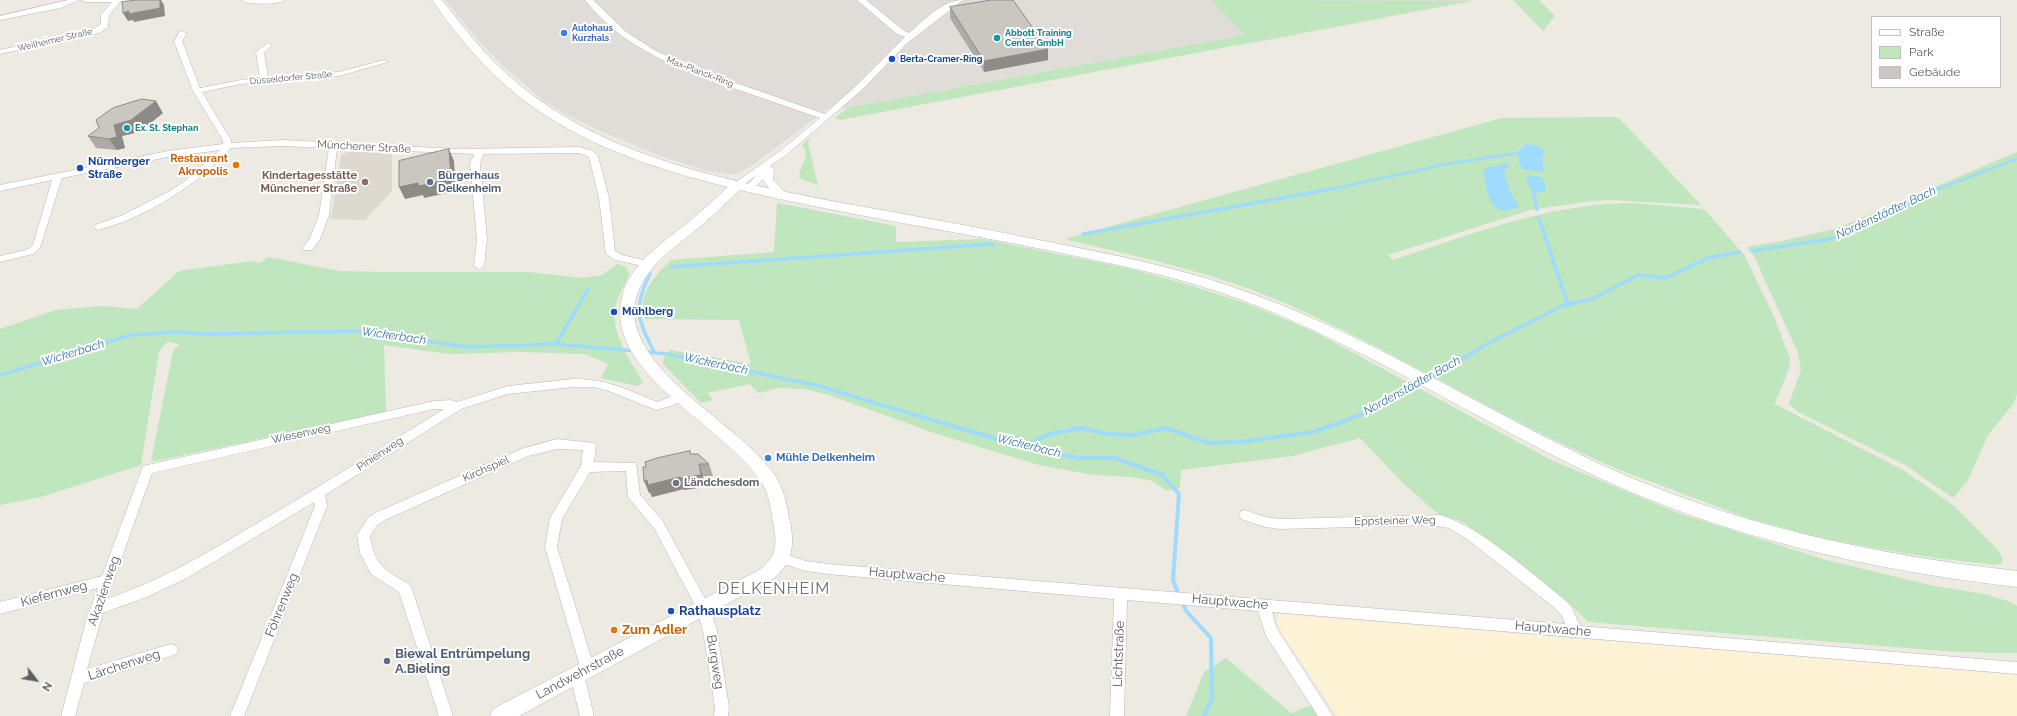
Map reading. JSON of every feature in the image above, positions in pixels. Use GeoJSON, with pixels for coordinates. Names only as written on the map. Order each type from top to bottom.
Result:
{"type":"FeatureCollection","features":[{"type":"Feature","properties":{"kind":"main road"},"geometry":{"type":"LineString","coordinates":[[437,0],[483,57],[508,81],[539,105],[574,126],[627,150],[681,170],[743,187],[1108,257],[1179,275],[1238,294],[1285,312],[1344,338],[1589,466],[1646,490],[1715,516],[1758,530],[1847,553],[1936,570],[2017,579]]}},
{"type":"Feature","properties":{"kind":"main road"},"geometry":{"type":"LineString","coordinates":[[710,179],[719,201]]}},
{"type":"Feature","properties":{"kind":"main road"},"geometry":{"type":"LineString","coordinates":[[704,608],[767,574],[777,566],[783,551],[777,499],[771,484],[763,472],[738,446],[680,397],[648,363],[632,340],[626,325],[626,311],[629,296],[640,274],[648,264],[719,201],[743,187]]}},
{"type":"Feature","properties":{"kind":"main road"},"geometry":{"type":"LineString","coordinates":[[698,221],[730,202],[743,187]]}},
{"type":"Feature","properties":{"kind":"main road","name":"Landwehrstraße"},"geometry":{"type":"LineString","coordinates":[[500,716],[704,608]]}},
{"type":"Feature","properties":{"kind":"street"},"geometry":{"type":"LineString","coordinates":[[0,18],[57,6],[75,0]]}},
{"type":"Feature","properties":{"kind":"street"},"geometry":{"type":"LineString","coordinates":[[85,0],[141,0]]}},
{"type":"Feature","properties":{"kind":"street","name":"Weilheimer Straße"},"geometry":{"type":"LineString","coordinates":[[0,52],[96,31],[105,25],[105,15],[117,0]]}},
{"type":"Feature","properties":{"kind":"street"},"geometry":{"type":"LineString","coordinates":[[245,0],[261,2],[281,0]]}},
{"type":"Feature","properties":{"kind":"street","name":"Max-Planck-Ring"},"geometry":{"type":"LineString","coordinates":[[589,0],[623,34],[653,53],[693,71],[826,117]]}},
{"type":"Feature","properties":{"kind":"street"},"geometry":{"type":"LineString","coordinates":[[861,0],[900,32],[909,36]]}},
{"type":"Feature","properties":{"kind":"street"},"geometry":{"type":"LineString","coordinates":[[743,187],[861,86],[909,36],[959,0]]}},
{"type":"Feature","properties":{"kind":"street"},"geometry":{"type":"LineString","coordinates":[[98,227],[131,215],[179,190],[224,151],[227,146],[226,140],[197,92],[178,41],[183,32]]}},
{"type":"Feature","properties":{"kind":"street"},"geometry":{"type":"LineString","coordinates":[[264,80],[260,52],[268,45]]}},
{"type":"Feature","properties":{"kind":"street","name":"Düsseldorfer Straße"},"geometry":{"type":"LineString","coordinates":[[197,92],[225,85],[264,80],[339,74],[384,62]]}},
{"type":"Feature","properties":{"kind":"street","name":"Münchener Straße"},"geometry":{"type":"LineString","coordinates":[[0,188],[168,154],[227,146],[283,143],[427,151],[479,152],[573,150],[590,153],[594,160],[604,198],[608,249],[612,254],[619,258],[648,264]]}},
{"type":"Feature","properties":{"kind":"street"},"geometry":{"type":"LineString","coordinates":[[308,248],[314,243],[323,221],[332,150],[335,145]]}},
{"type":"Feature","properties":{"kind":"street"},"geometry":{"type":"LineString","coordinates":[[479,152],[475,164],[482,238],[479,266]]}},
{"type":"Feature","properties":{"kind":"street"},"geometry":{"type":"LineString","coordinates":[[743,187],[768,170],[783,153]]}},
{"type":"Feature","properties":{"kind":"street"},"geometry":{"type":"LineString","coordinates":[[768,170],[768,181],[783,195]]}},
{"type":"Feature","properties":{"kind":"street"},"geometry":{"type":"LineString","coordinates":[[0,259],[29,252],[37,246],[58,176]]}},
{"type":"Feature","properties":{"kind":"street","name":"Pinienweg"},"geometry":{"type":"LineString","coordinates":[[97,609],[144,592],[182,574],[319,493],[456,406],[508,390],[592,382],[608,386],[656,406],[680,397]]}},
{"type":"Feature","properties":{"kind":"street","name":"Wiesenweg"},"geometry":{"type":"LineString","coordinates":[[147,469],[434,405],[450,404],[456,406]]}},
{"type":"Feature","properties":{"kind":"street","name":"Kirchspiel"},"geometry":{"type":"LineString","coordinates":[[446,716],[405,589],[376,570],[366,553],[363,535],[373,521],[381,516],[525,452],[557,444],[590,446],[587,467],[556,518],[550,547],[582,672],[587,716]]}},
{"type":"Feature","properties":{"kind":"street","name":"Burgweg"},"geometry":{"type":"LineString","coordinates":[[587,467],[632,466],[634,497],[658,524],[704,608],[710,630],[720,691],[722,707],[721,716]]}},
{"type":"Feature","properties":{"kind":"street","name":"Akazienweg"},"geometry":{"type":"LineString","coordinates":[[68,716],[76,679],[97,609],[147,469]]}},
{"type":"Feature","properties":{"kind":"street","name":"Föhrenweg"},"geometry":{"type":"LineString","coordinates":[[237,716],[321,506],[319,493]]}},
{"type":"Feature","properties":{"kind":"street","name":"Eppsteiner Weg"},"geometry":{"type":"LineString","coordinates":[[1245,515],[1265,522],[1280,524],[1440,520],[1453,524],[1472,535],[1560,604],[1567,612],[1575,631]]}},
{"type":"Feature","properties":{"kind":"street","name":"Hauptwache"},"geometry":{"type":"LineString","coordinates":[[783,551],[814,567],[2017,668]]}},
{"type":"Feature","properties":{"kind":"street","name":"Kiefernweg"},"geometry":{"type":"LineString","coordinates":[[0,608],[108,580]]}},
{"type":"Feature","properties":{"kind":"street","name":"Lichtstraße"},"geometry":{"type":"LineString","coordinates":[[1117,716],[1121,592]]}},
{"type":"Feature","properties":{"kind":"street"},"geometry":{"type":"LineString","coordinates":[[1264,605],[1271,632],[1326,716]]}},
{"type":"Feature","properties":{"kind":"street","name":"Lärchenweg"},"geometry":{"type":"LineString","coordinates":[[76,679],[171,650]]}},
{"type":"Feature","properties":{"kind":"shaded area"},"geometry":{"type":"Polygon","coordinates":[[[445,0],[1471,1],[1253,43],[1245,35],[847,108],[828,109],[751,166],[736,174],[726,174],[710,172],[663,157],[593,128],[565,114],[543,100],[502,65],[479,41],[445,0]]]}},
{"type":"Feature","properties":{"kind":"shaded area","name":"Kindertagesstätte Münchener Straße"},"geometry":{"type":"Polygon","coordinates":[[[351,151],[392,154],[392,191],[365,220],[331,219],[341,155],[351,151]]]}},
{"type":"Feature","properties":{"kind":"shaded area"},"geometry":{"type":"Polygon","coordinates":[[[1279,614],[2017,675],[2017,716],[1337,716],[1282,633],[1277,623],[1279,614]]]}},
{"type":"Feature","properties":{"kind":"green space"},"geometry":{"type":"Polygon","coordinates":[[[1211,0],[1471,1],[840,120],[835,118],[847,108],[1245,35],[1211,0]]]}},
{"type":"Feature","properties":{"kind":"green space"},"geometry":{"type":"Polygon","coordinates":[[[1513,0],[1539,0],[1555,16],[1543,31],[1513,0]]]}},
{"type":"Feature","properties":{"kind":"green space"},"geometry":{"type":"Polygon","coordinates":[[[1615,117],[1620,119],[1701,205],[1610,200],[1592,201],[1530,210],[1388,255],[1393,260],[1525,218],[1579,207],[1630,203],[1704,209],[1745,256],[1774,317],[1790,358],[1789,368],[1775,404],[1903,470],[1953,505],[1997,549],[2002,557],[2002,563],[1997,565],[1968,562],[1851,544],[1794,531],[1746,517],[1620,470],[1576,450],[1490,407],[1363,340],[1275,299],[1198,272],[1064,239],[1502,118],[1615,117]],[[1526,145],[1519,149],[1542,159],[1544,154],[1537,145],[1526,145]]]}},
{"type":"Feature","properties":{"kind":"green space"},"geometry":{"type":"Polygon","coordinates":[[[812,136],[808,143],[818,185],[799,178],[806,152],[802,145],[812,136]]]}},
{"type":"Feature","properties":{"kind":"green space"},"geometry":{"type":"Polygon","coordinates":[[[2017,152],[2017,394],[2014,403],[1988,435],[1968,480],[1953,498],[1907,466],[1798,412],[1789,404],[1801,370],[1798,353],[1753,254],[1747,247],[1782,241],[1838,228],[2017,152]]]}},
{"type":"Feature","properties":{"kind":"green space"},"geometry":{"type":"Polygon","coordinates":[[[777,203],[896,226],[896,242],[982,239],[1128,268],[1248,304],[1315,332],[1551,460],[1678,513],[1826,560],[1934,586],[1984,594],[2011,602],[2017,606],[2017,653],[1944,651],[1588,622],[1571,605],[1463,522],[1438,514],[1404,484],[1360,438],[1292,456],[1181,470],[1180,488],[1167,491],[1152,481],[1132,477],[1094,475],[1039,465],[934,433],[829,395],[805,389],[778,388],[759,393],[750,384],[707,393],[713,400],[701,403],[663,364],[663,359],[670,350],[751,364],[739,320],[645,319],[643,302],[645,294],[653,279],[671,260],[774,252],[777,203]]]}},
{"type":"Feature","properties":{"kind":"green space"},"geometry":{"type":"Polygon","coordinates":[[[268,257],[339,271],[528,272],[581,278],[602,275],[617,264],[627,267],[629,275],[617,300],[615,309],[616,329],[623,347],[643,382],[638,386],[601,378],[608,364],[585,354],[519,352],[449,354],[384,345],[386,412],[151,462],[173,351],[179,344],[167,342],[159,352],[141,465],[41,497],[0,505],[0,329],[56,310],[103,306],[137,309],[179,271],[252,261],[260,263],[268,257]]]}},
{"type":"Feature","properties":{"kind":"green space"},"geometry":{"type":"Polygon","coordinates":[[[1226,658],[1291,713],[1311,705],[1317,716],[1186,716],[1204,672],[1226,658]]]}},
{"type":"Feature","properties":{"kind":"water"},"geometry":{"type":"Polygon","coordinates":[[[1526,144],[1537,145],[1545,151],[1542,159],[1545,169],[1541,172],[1522,169],[1518,155],[1520,150],[1526,144]]]}},
{"type":"Feature","properties":{"kind":"water"},"geometry":{"type":"Polygon","coordinates":[[[1503,163],[1510,165],[1504,171],[1510,192],[1519,207],[1509,210],[1501,210],[1492,202],[1483,172],[1487,167],[1499,166],[1503,163]]]}},
{"type":"Feature","properties":{"kind":"water"},"geometry":{"type":"Polygon","coordinates":[[[1527,175],[1541,177],[1546,186],[1546,191],[1538,192],[1529,187],[1527,175]]]}},
{"type":"Feature","properties":{"kind":"building"},"geometry":{"type":"Polygon","coordinates":[[[160,0],[160,8],[129,14],[129,11],[123,13],[122,2],[160,0]]]}},
{"type":"Feature","properties":{"kind":"building","name":"Abbott Training Center GmbH"},"geometry":{"type":"Polygon","coordinates":[[[992,0],[1013,0],[1048,49],[984,61],[950,7],[992,0]]]}},
{"type":"Feature","properties":{"kind":"building"},"geometry":{"type":"Polygon","coordinates":[[[142,99],[156,101],[131,120],[114,125],[117,137],[109,139],[88,136],[99,128],[96,120],[113,108],[142,99]]]}},
{"type":"Feature","properties":{"kind":"building"},"geometry":{"type":"Polygon","coordinates":[[[449,149],[451,179],[419,186],[418,183],[399,187],[399,161],[449,149]]]}},
{"type":"Feature","properties":{"kind":"building"},"geometry":{"type":"Polygon","coordinates":[[[690,451],[690,454],[698,454],[709,464],[699,464],[701,475],[680,477],[648,485],[647,480],[644,481],[643,467],[646,467],[645,462],[690,451]]]}},
{"type":"Feature","properties":{"kind":"waterway"},"geometry":{"type":"LineString","coordinates":[[1335,188],[1447,164],[1518,153]]}},
{"type":"Feature","properties":{"kind":"waterway","name":"Nordenstädter Bach"},"geometry":{"type":"LineString","coordinates":[[1938,189],[2017,159]]}},
{"type":"Feature","properties":{"kind":"waterway"},"geometry":{"type":"LineString","coordinates":[[1083,234],[1335,188]]}},
{"type":"Feature","properties":{"kind":"waterway","name":"Nordenstädter Bach"},"geometry":{"type":"LineString","coordinates":[[1752,251],[1830,239],[1940,188]]}},
{"type":"Feature","properties":{"kind":"waterway"},"geometry":{"type":"LineString","coordinates":[[1533,191],[1537,209]]}},
{"type":"Feature","properties":{"kind":"waterway"},"geometry":{"type":"LineString","coordinates":[[1539,218],[1568,305]]}},
{"type":"Feature","properties":{"kind":"waterway"},"geometry":{"type":"LineString","coordinates":[[671,267],[993,244]]}},
{"type":"Feature","properties":{"kind":"waterway","name":"Nordenstädter Bach"},"geometry":{"type":"LineString","coordinates":[[1568,305],[1594,298],[1638,275],[1666,278],[1708,258],[1739,252]]}},
{"type":"Feature","properties":{"kind":"waterway"},"geometry":{"type":"LineString","coordinates":[[650,274],[641,296],[639,314],[644,332],[655,353]]}},
{"type":"Feature","properties":{"kind":"waterway"},"geometry":{"type":"LineString","coordinates":[[556,344],[588,289]]}},
{"type":"Feature","properties":{"kind":"waterway","name":"Nordenstädter Bach"},"geometry":{"type":"LineString","coordinates":[[1428,379],[1489,343],[1562,306],[1568,305]]}},
{"type":"Feature","properties":{"kind":"waterway","name":"Wickerbach"},"geometry":{"type":"LineString","coordinates":[[0,375],[130,335],[178,332],[209,334],[355,331],[468,347],[556,344]]}},
{"type":"Feature","properties":{"kind":"waterway","name":"Wickerbach"},"geometry":{"type":"LineString","coordinates":[[556,344],[636,351]]}},
{"type":"Feature","properties":{"kind":"waterway","name":"Wickerbach"},"geometry":{"type":"LineString","coordinates":[[646,352],[655,353]]}},
{"type":"Feature","properties":{"kind":"waterway","name":"Wickerbach"},"geometry":{"type":"LineString","coordinates":[[655,353],[667,354],[819,386],[945,424]]}},
{"type":"Feature","properties":{"kind":"waterway","name":"Nordenstädter Bach"},"geometry":{"type":"LineString","coordinates":[[1336,424],[1370,411],[1423,382]]}},
{"type":"Feature","properties":{"kind":"waterway","name":"Wickerbach"},"geometry":{"type":"LineString","coordinates":[[942,423],[1024,447],[1078,458],[1115,458],[1162,475],[1179,494],[1173,580],[1179,596]]}},
{"type":"Feature","properties":{"kind":"waterway","name":"Nordenstädter Bach"},"geometry":{"type":"LineString","coordinates":[[1025,446],[1050,434],[1081,428],[1107,434],[1132,435],[1166,428],[1208,443],[1241,442],[1313,432],[1339,423]]}},
{"type":"Feature","properties":{"kind":"waterway","name":"Wickerbach"},"geometry":{"type":"LineString","coordinates":[[1182,601],[1186,611],[1211,638],[1212,699],[1204,716]]}},
{"type":"Feature","properties":{"kind":"place","name":"Autohaus Kurzhals"},"geometry":{"type":"Point","coordinates":[564,33]}},
{"type":"Feature","properties":{"kind":"place","name":"Abbott Training Center GmbH"},"geometry":{"type":"Point","coordinates":[997,38]}},
{"type":"Feature","properties":{"kind":"place","name":"Berta-Cramer-Ring"},"geometry":{"type":"Point","coordinates":[892,59]}},
{"type":"Feature","properties":{"kind":"place","name":"Ex. St. Stephan"},"geometry":{"type":"Point","coordinates":[127,128]}},
{"type":"Feature","properties":{"kind":"place","name":"Restaurant Akropolis"},"geometry":{"type":"Point","coordinates":[236,165]}},
{"type":"Feature","properties":{"kind":"place","name":"Nürnberger Straße"},"geometry":{"type":"Point","coordinates":[80,168]}},
{"type":"Feature","properties":{"kind":"place","name":"Kindertagesstätte Münchener Straße"},"geometry":{"type":"Point","coordinates":[365,182]}},
{"type":"Feature","properties":{"kind":"place","name":"Bürgerhaus Delkenheim"},"geometry":{"type":"Point","coordinates":[430,182]}},
{"type":"Feature","properties":{"kind":"place","name":"Mühlberg"},"geometry":{"type":"Point","coordinates":[614,312]}},
{"type":"Feature","properties":{"kind":"place","name":"Mühle Delkenheim"},"geometry":{"type":"Point","coordinates":[768,458]}},
{"type":"Feature","properties":{"kind":"place","name":"Ländchesdom"},"geometry":{"type":"Point","coordinates":[676,483]}},
{"type":"Feature","properties":{"kind":"place","name":"Rathausplatz"},"geometry":{"type":"Point","coordinates":[671,611]}},
{"type":"Feature","properties":{"kind":"place","name":"Zum Adler"},"geometry":{"type":"Point","coordinates":[614,630]}},
{"type":"Feature","properties":{"kind":"place","name":"Biewal Entrümpelung A.Bieling"},"geometry":{"type":"Point","coordinates":[387,661]}},
{"type":"Feature","properties":{"kind":"district","name":"DELKENHEIM"},"geometry":{"type":"Point","coordinates":[774,589]}}]}
